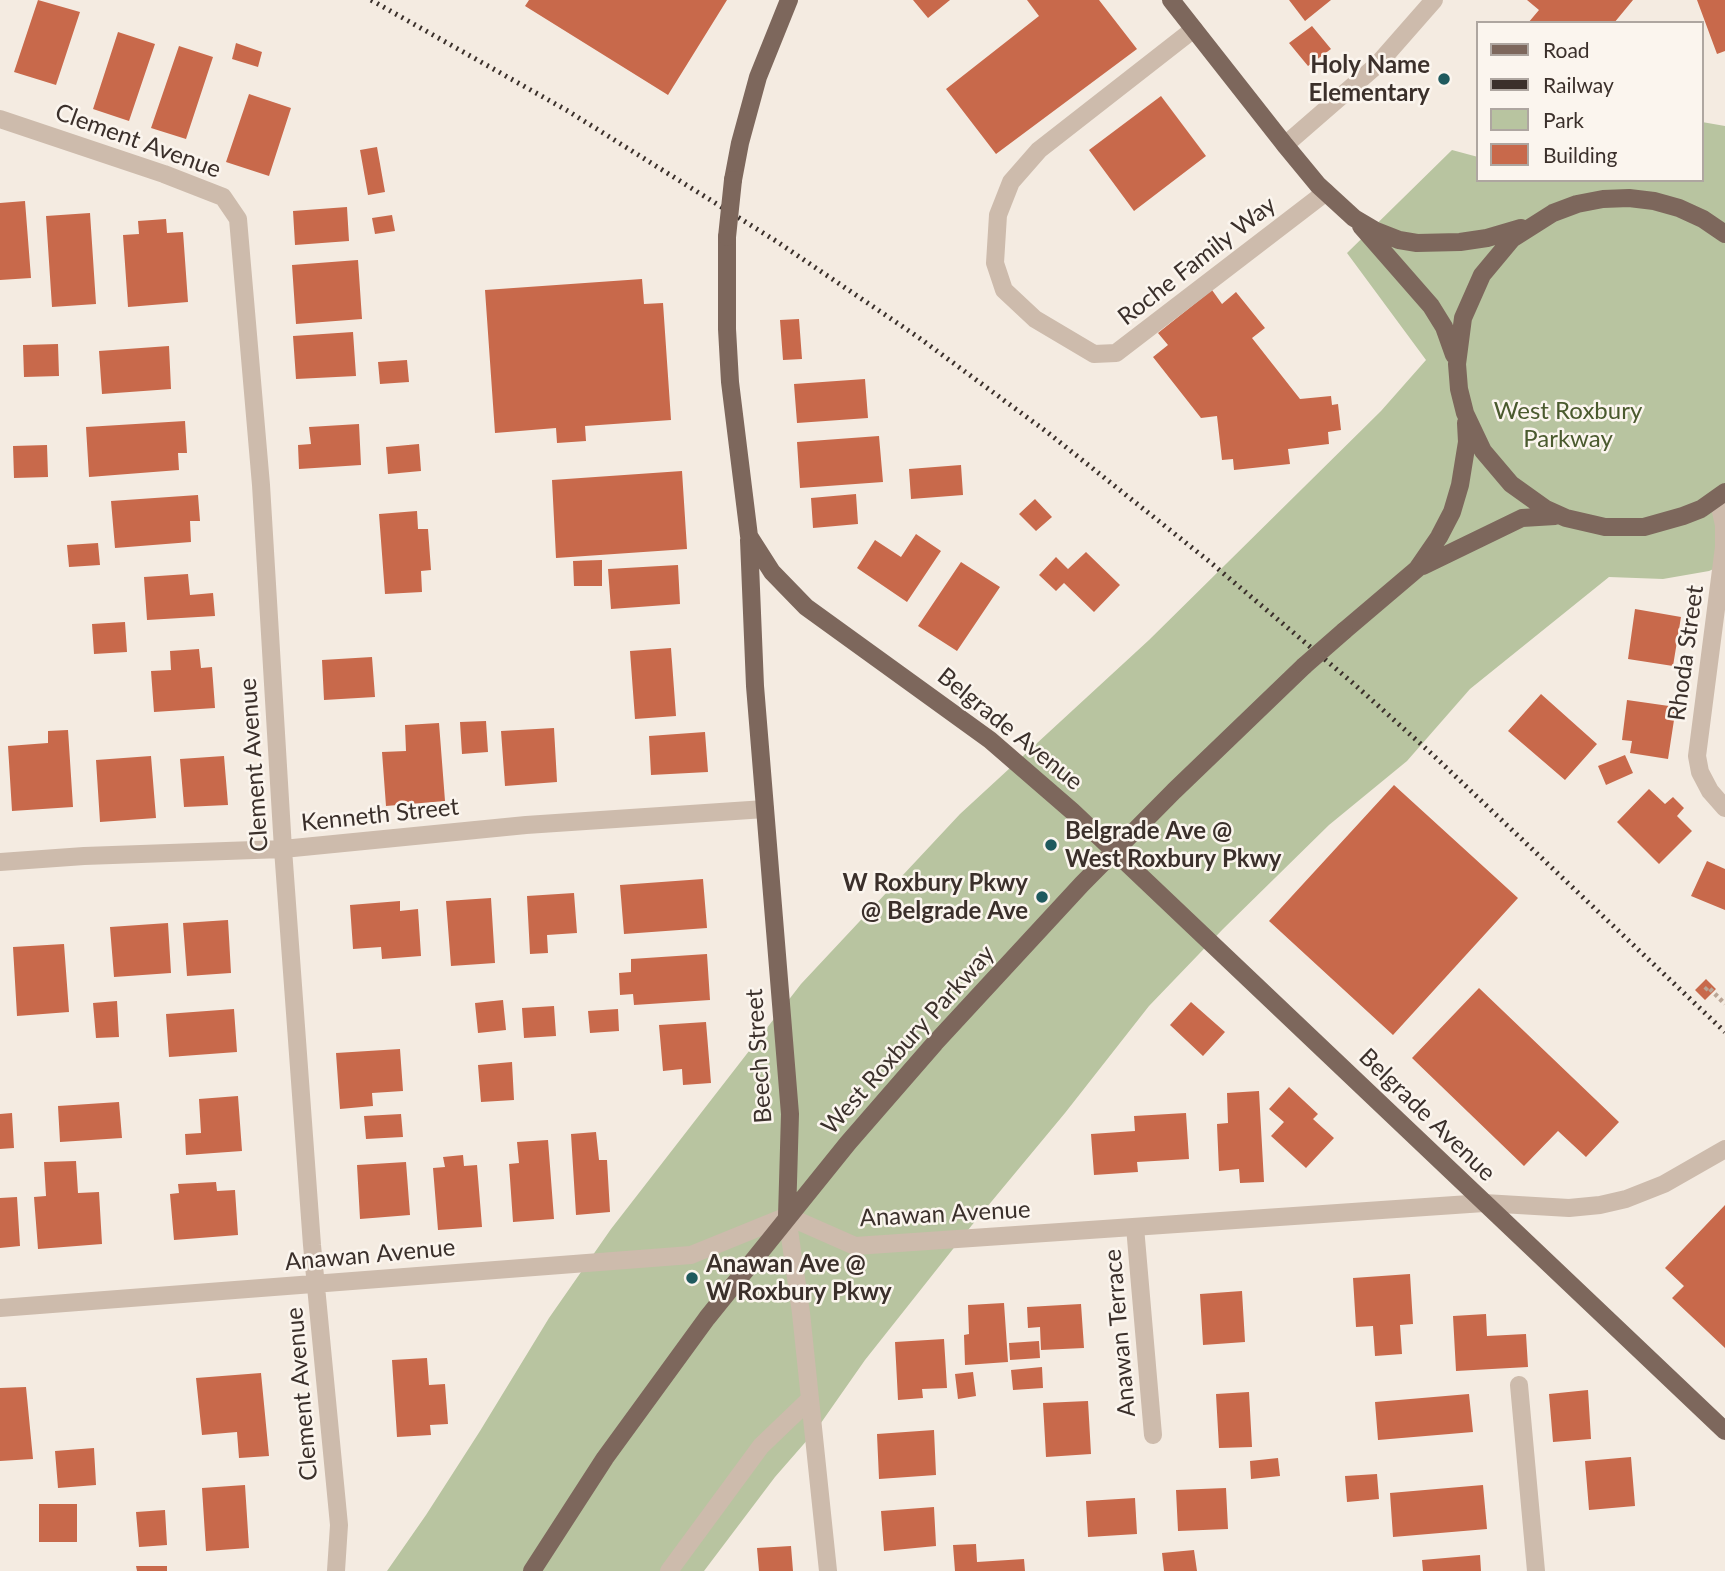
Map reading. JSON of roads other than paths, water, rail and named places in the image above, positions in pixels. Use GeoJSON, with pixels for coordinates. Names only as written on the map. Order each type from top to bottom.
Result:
{"type":"FeatureCollection","features":[{"type":"Feature","properties":{"kind":"main road","name":"Belgrade Avenue"},"geometry":{"type":"LineString","coordinates":[[789,0],[758,77],[740,143],[727,237],[726,316],[730,382],[748,536],[772,572],[806,607],[990,740],[1115,851],[1725,1432]]}},
{"type":"Feature","properties":{"kind":"main road"},"geometry":{"type":"LineString","coordinates":[[1171,0],[1285,145],[1431,306],[1444,327],[1457,364]]}},
{"type":"Feature","properties":{"kind":"main road"},"geometry":{"type":"LineString","coordinates":[[1354,218],[1399,240],[1435,244],[1487,238],[1531,225],[1577,204],[1629,198],[1679,208],[1725,228]]}},
{"type":"Feature","properties":{"kind":"main road"},"geometry":{"type":"LineString","coordinates":[[1703,219],[1725,234]]}},
{"type":"Feature","properties":{"kind":"main road"},"geometry":{"type":"LineString","coordinates":[[1531,225],[1496,256],[1471,295],[1463,318],[1457,364],[1459,388],[1465,412],[1483,452],[1511,484],[1546,509],[1566,518],[1605,527],[1644,527],[1683,516],[1722,495]]}},
{"type":"Feature","properties":{"kind":"main road","name":"West Roxbury Parkway"},"geometry":{"type":"LineString","coordinates":[[1417,569],[1445,526],[1460,485],[1467,442],[1465,412]]}},
{"type":"Feature","properties":{"kind":"main road","name":"West Roxbury Parkway"},"geometry":{"type":"LineString","coordinates":[[532,1571],[637,1414],[707,1318],[787,1216],[935,1043],[1115,851],[1304,666],[1417,569],[1522,518],[1544,515],[1566,518]]}},
{"type":"Feature","properties":{"kind":"main road","name":"Beech Street"},"geometry":{"type":"LineString","coordinates":[[748,536],[755,686],[790,1114],[787,1216]]}},
{"type":"Feature","properties":{"kind":"street"},"geometry":{"type":"LineString","coordinates":[[1285,145],[1377,65],[1434,0]]}},
{"type":"Feature","properties":{"kind":"street","name":"Roche Family Way"},"geometry":{"type":"LineString","coordinates":[[1194,29],[1039,150],[1011,182],[998,215],[995,262],[1004,290],[1035,319],[1094,354],[1116,353],[1326,192]]}},
{"type":"Feature","properties":{"kind":"street","name":"Clement Avenue"},"geometry":{"type":"LineString","coordinates":[[0,119],[164,174],[223,197],[238,219],[261,485],[283,849],[316,1284],[339,1525],[335,1571]]}},
{"type":"Feature","properties":{"kind":"street","name":"Rhoda Street"},"geometry":{"type":"LineString","coordinates":[[1722,495],[1724,547],[1697,755],[1700,772],[1710,791],[1725,808]]}},
{"type":"Feature","properties":{"kind":"street","name":"Kenneth Street"},"geometry":{"type":"LineString","coordinates":[[0,862],[84,856],[283,849],[526,825],[765,809]]}},
{"type":"Feature","properties":{"kind":"street","name":"Anawan Avenue"},"geometry":{"type":"LineString","coordinates":[[0,1308],[691,1255],[787,1216],[855,1246],[1484,1203],[1569,1208],[1626,1199],[1664,1184],[1725,1149]]}},
{"type":"Feature","properties":{"kind":"street","name":"Beech Street"},"geometry":{"type":"LineString","coordinates":[[787,1216],[801,1313],[828,1571]]}},
{"type":"Feature","properties":{"kind":"street","name":"Anawan Terrace"},"geometry":{"type":"LineString","coordinates":[[1135,1227],[1153,1435]]}},
{"type":"Feature","properties":{"kind":"street"},"geometry":{"type":"LineString","coordinates":[[1519,1384],[1536,1571]]}},
{"type":"Feature","properties":{"kind":"street"},"geometry":{"type":"LineString","coordinates":[[669,1571],[761,1446],[810,1399]]}},
{"type":"Feature","properties":{"kind":"railway"},"geometry":{"type":"LineString","coordinates":[[371,0],[568,111],[776,241],[918,337],[1047,432],[1210,562],[1354,684],[1433,755],[1725,1032]]}},
{"type":"Feature","properties":{"kind":"place","name":"Holy Name Elementary"},"geometry":{"type":"Point","coordinates":[1444,79]}},
{"type":"Feature","properties":{"kind":"place","name":"Belgrade Ave @ West Roxbury Pkwy"},"geometry":{"type":"Point","coordinates":[1051,845]}},
{"type":"Feature","properties":{"kind":"place","name":"W Roxbury Pkwy @ Belgrade Ave"},"geometry":{"type":"Point","coordinates":[1042,897]}},
{"type":"Feature","properties":{"kind":"place","name":"Anawan Ave @ W Roxbury Pkwy"},"geometry":{"type":"Point","coordinates":[692,1278]}}]}
